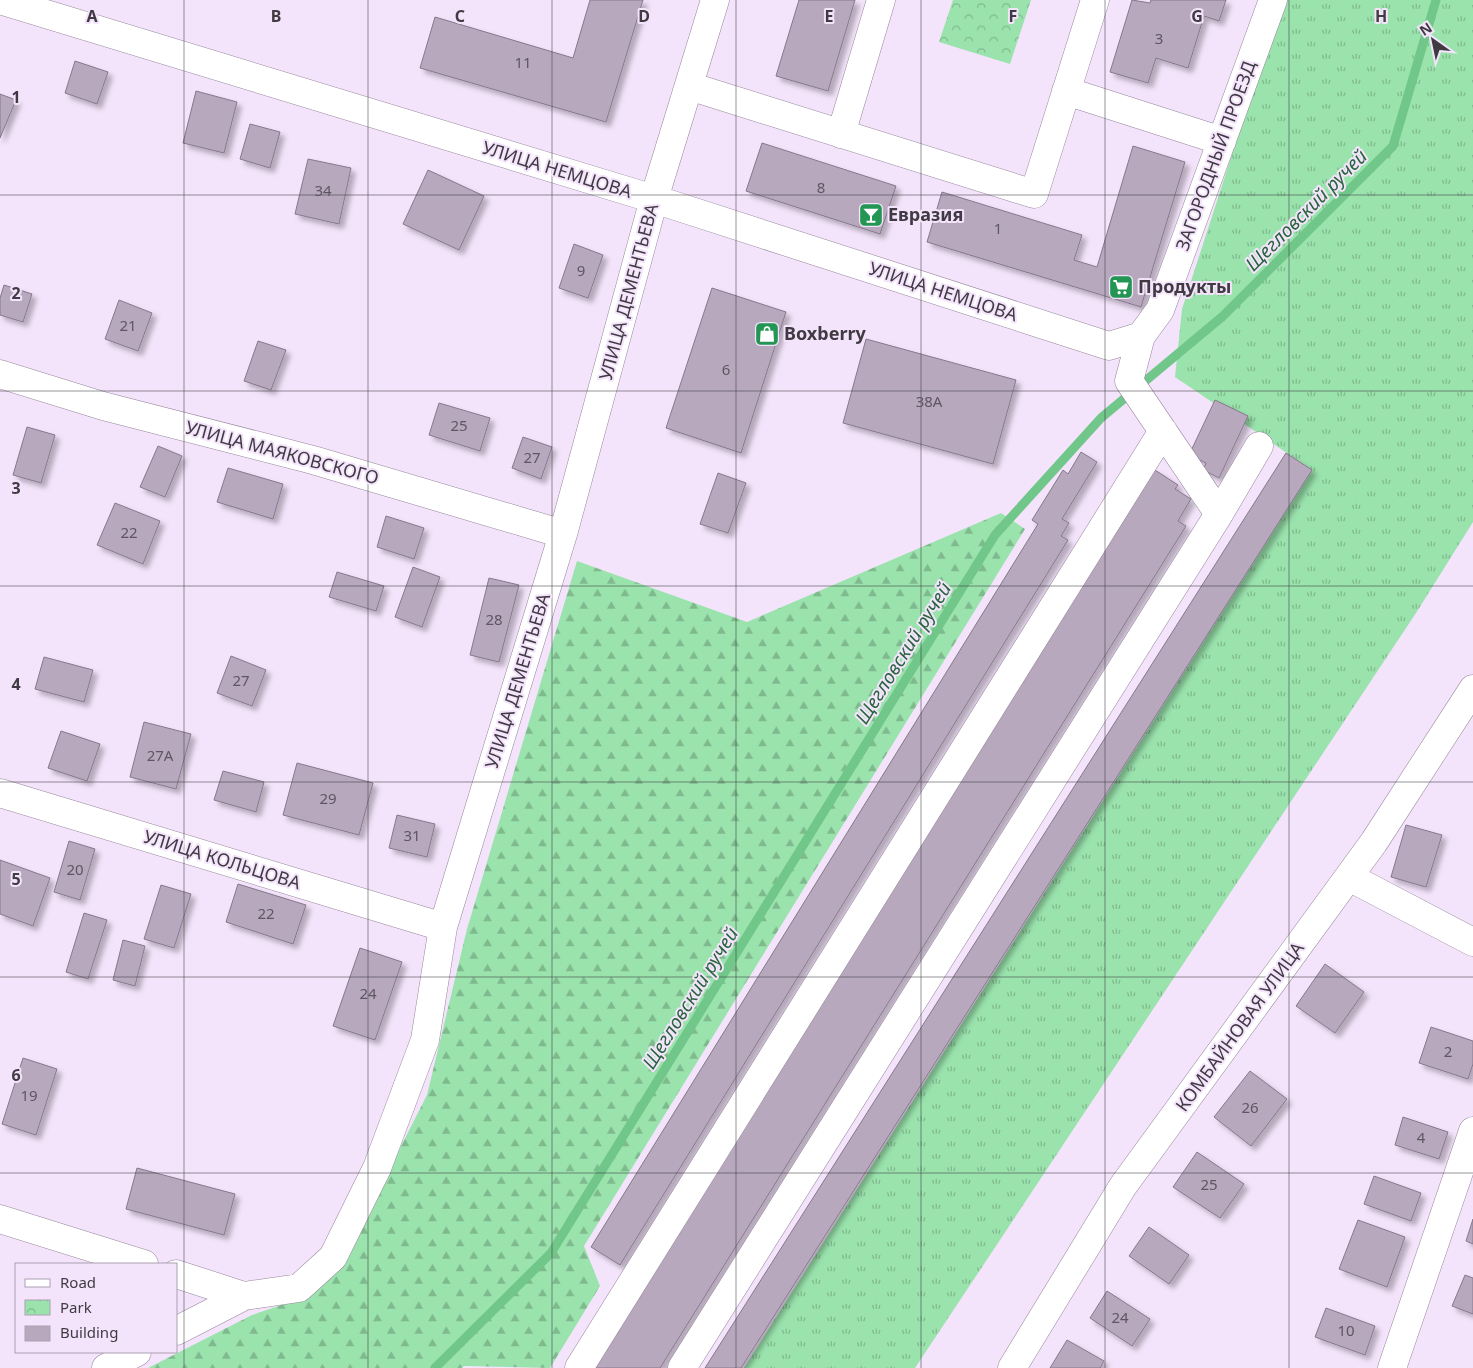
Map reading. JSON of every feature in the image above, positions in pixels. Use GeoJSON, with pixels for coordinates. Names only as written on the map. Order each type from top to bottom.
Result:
{"type":"FeatureCollection","features":[{"type":"Feature","properties":{"kind":"street","name":"УЛИЦА НЕМЦОВА"},"geometry":{"type":"LineString","coordinates":[[0,0],[654,199],[1109,346],[1141,336]]}},
{"type":"Feature","properties":{"kind":"street","name":"УЛИЦА ДЕМЕНТЬЕВА"},"geometry":{"type":"LineString","coordinates":[[244,1296],[300,1288],[333,1256],[377,1168],[425,1040],[443,927],[563,534],[654,199],[715,0]]}},
{"type":"Feature","properties":{"kind":"street"},"geometry":{"type":"LineString","coordinates":[[841,134],[881,0]]}},
{"type":"Feature","properties":{"kind":"street"},"geometry":{"type":"LineString","coordinates":[[689,86],[1034,194],[1095,0]]}},
{"type":"Feature","properties":{"kind":"street","name":"ЗАГОРОДНЫЙ ПРОЕЗД"},"geometry":{"type":"LineString","coordinates":[[1141,336],[1160,310],[1273,0]]}},
{"type":"Feature","properties":{"kind":"street"},"geometry":{"type":"LineString","coordinates":[[1066,90],[1222,141]]}},
{"type":"Feature","properties":{"kind":"street"},"geometry":{"type":"LineString","coordinates":[[1141,336],[1130,383],[1219,514]]}},
{"type":"Feature","properties":{"kind":"street","name":"УЛИЦА МАЯКОВСКОГО"},"geometry":{"type":"LineString","coordinates":[[0,374],[103,406],[313,460],[563,534]]}},
{"type":"Feature","properties":{"kind":"street"},"geometry":{"type":"LineString","coordinates":[[579,1368],[1163,431]]}},
{"type":"Feature","properties":{"kind":"street"},"geometry":{"type":"LineString","coordinates":[[682,1368],[1219,514],[1259,446]]}},
{"type":"Feature","properties":{"kind":"street","name":"КОМБАЙНОВАЯ УЛИЦА"},"geometry":{"type":"LineString","coordinates":[[1012,1368],[1123,1186],[1374,842],[1473,689]]}},
{"type":"Feature","properties":{"kind":"street","name":"УЛИЦА КОЛЬЦОВА"},"geometry":{"type":"LineString","coordinates":[[0,793],[443,927]]}},
{"type":"Feature","properties":{"kind":"street"},"geometry":{"type":"LineString","coordinates":[[1349,876],[1473,942]]}},
{"type":"Feature","properties":{"kind":"street"},"geometry":{"type":"LineString","coordinates":[[1392,1368],[1473,1131]]}},
{"type":"Feature","properties":{"kind":"street"},"geometry":{"type":"LineString","coordinates":[[0,1219],[141,1263]]}},
{"type":"Feature","properties":{"kind":"street"},"geometry":{"type":"LineString","coordinates":[[178,1275],[244,1296]]}},
{"type":"Feature","properties":{"kind":"street"},"geometry":{"type":"LineString","coordinates":[[178,1330],[244,1296]]}},
{"type":"Feature","properties":{"kind":"street"},"geometry":{"type":"LineString","coordinates":[[106,1368],[135,1353]]}},
{"type":"Feature","properties":{"kind":"green space"},"geometry":{"type":"Polygon","coordinates":[[[953,0],[1031,0],[1010,64],[939,42],[953,0]]]}},
{"type":"Feature","properties":{"kind":"green space"},"geometry":{"type":"Polygon","coordinates":[[[1282,0],[1473,0],[1473,522],[1416,613],[915,1368],[744,1368],[1312,470],[1175,377],[1182,309],[1282,0]]]}},
{"type":"Feature","properties":{"kind":"green space"},"geometry":{"type":"Polygon","coordinates":[[[1001,513],[1025,529],[584,1246],[600,1286],[550,1368],[464,1366],[462,1368],[148,1368],[252,1315],[293,1301],[358,1231],[427,1095],[467,929],[577,561],[747,622],[1001,513]]]}},
{"type":"Feature","properties":{"kind":"building"},"geometry":{"type":"Polygon","coordinates":[[[590,0],[643,0],[606,122],[420,68],[435,17],[573,58],[590,0]]]}},
{"type":"Feature","properties":{"kind":"building"},"geometry":{"type":"Polygon","coordinates":[[[799,0],[855,0],[828,91],[776,76],[799,0]]]}},
{"type":"Feature","properties":{"kind":"building"},"geometry":{"type":"Polygon","coordinates":[[[1132,0],[1150,3],[1151,0],[1226,0],[1219,21],[1204,16],[1188,68],[1156,58],[1148,83],[1110,72],[1132,0]]]}},
{"type":"Feature","properties":{"kind":"building"},"geometry":{"type":"Polygon","coordinates":[[[75,61],[108,72],[97,104],[65,93],[75,61]]]}},
{"type":"Feature","properties":{"kind":"building"},"geometry":{"type":"Polygon","coordinates":[[[196,91],[237,102],[224,153],[183,143],[196,91]]]}},
{"type":"Feature","properties":{"kind":"building"},"geometry":{"type":"Polygon","coordinates":[[[0,94],[16,100],[0,138],[0,94]]]}},
{"type":"Feature","properties":{"kind":"building"},"geometry":{"type":"Polygon","coordinates":[[[250,124],[280,132],[270,168],[240,159],[250,124]]]}},
{"type":"Feature","properties":{"kind":"building"},"geometry":{"type":"Polygon","coordinates":[[[762,143],[896,186],[880,234],[746,191],[762,143]]]}},
{"type":"Feature","properties":{"kind":"building"},"geometry":{"type":"Polygon","coordinates":[[[1133,146],[1185,162],[1141,307],[927,242],[942,192],[1082,235],[1074,260],[1097,267],[1133,146]]]}},
{"type":"Feature","properties":{"kind":"building"},"geometry":{"type":"Polygon","coordinates":[[[308,159],[351,168],[339,224],[295,214],[308,159]]]}},
{"type":"Feature","properties":{"kind":"building"},"geometry":{"type":"Polygon","coordinates":[[[428,170],[484,196],[459,250],[403,224],[428,170]]]}},
{"type":"Feature","properties":{"kind":"building"},"geometry":{"type":"Polygon","coordinates":[[[574,244],[603,255],[588,298],[559,288],[574,244]]]}},
{"type":"Feature","properties":{"kind":"building"},"geometry":{"type":"Polygon","coordinates":[[[4,285],[32,294],[23,322],[0,315],[0,298],[4,285]]]}},
{"type":"Feature","properties":{"kind":"building"},"geometry":{"type":"Polygon","coordinates":[[[712,288],[786,312],[741,453],[666,428],[712,288]]]}},
{"type":"Feature","properties":{"kind":"building"},"geometry":{"type":"Polygon","coordinates":[[[119,300],[152,313],[138,351],[105,339],[119,300]]]}},
{"type":"Feature","properties":{"kind":"building"},"geometry":{"type":"Polygon","coordinates":[[[866,339],[1016,380],[993,464],[843,423],[866,339]]]}},
{"type":"Feature","properties":{"kind":"building"},"geometry":{"type":"Polygon","coordinates":[[[258,341],[286,350],[271,390],[244,381],[258,341]]]}},
{"type":"Feature","properties":{"kind":"building"},"geometry":{"type":"Polygon","coordinates":[[[1215,400],[1248,416],[1219,478],[1203,470],[1206,463],[1189,455],[1215,400]]]}},
{"type":"Feature","properties":{"kind":"building"},"geometry":{"type":"Polygon","coordinates":[[[439,403],[490,418],[480,451],[429,435],[439,403]]]}},
{"type":"Feature","properties":{"kind":"building"},"geometry":{"type":"Polygon","coordinates":[[[27,427],[55,435],[41,483],[13,475],[27,427]]]}},
{"type":"Feature","properties":{"kind":"building"},"geometry":{"type":"Polygon","coordinates":[[[523,437],[552,447],[541,479],[512,468],[523,437]]]}},
{"type":"Feature","properties":{"kind":"building"},"geometry":{"type":"Polygon","coordinates":[[[158,446],[182,456],[165,497],[140,487],[158,446]]]}},
{"type":"Feature","properties":{"kind":"building"},"geometry":{"type":"Polygon","coordinates":[[[1081,452],[1097,462],[1062,519],[1069,523],[1061,536],[1068,540],[620,1265],[591,1247],[1038,524],[1032,520],[1063,470],[1068,474],[1081,452]]]}},
{"type":"Feature","properties":{"kind":"building"},"geometry":{"type":"Polygon","coordinates":[[[1286,453],[1312,470],[741,1368],[705,1368],[1286,453]]]}},
{"type":"Feature","properties":{"kind":"building"},"geometry":{"type":"Polygon","coordinates":[[[228,468],[283,484],[273,519],[217,502],[228,468]]]}},
{"type":"Feature","properties":{"kind":"building"},"geometry":{"type":"Polygon","coordinates":[[[1155,470],[1178,485],[1175,489],[1191,499],[1178,521],[1186,526],[660,1368],[594,1368],[1155,470]]]}},
{"type":"Feature","properties":{"kind":"building"},"geometry":{"type":"Polygon","coordinates":[[[718,473],[746,483],[728,533],[700,524],[718,473]]]}},
{"type":"Feature","properties":{"kind":"building"},"geometry":{"type":"Polygon","coordinates":[[[115,503],[160,521],[143,564],[97,545],[115,503]]]}},
{"type":"Feature","properties":{"kind":"building"},"geometry":{"type":"Polygon","coordinates":[[[386,516],[424,528],[414,559],[377,547],[386,516]]]}},
{"type":"Feature","properties":{"kind":"building"},"geometry":{"type":"Polygon","coordinates":[[[413,567],[440,577],[422,627],[395,617],[413,567]]]}},
{"type":"Feature","properties":{"kind":"building"},"geometry":{"type":"Polygon","coordinates":[[[337,572],[384,586],[376,611],[329,597],[337,572]]]}},
{"type":"Feature","properties":{"kind":"building"},"geometry":{"type":"Polygon","coordinates":[[[489,578],[519,585],[499,662],[470,655],[489,578]]]}},
{"type":"Feature","properties":{"kind":"building"},"geometry":{"type":"Polygon","coordinates":[[[231,656],[266,670],[252,706],[217,693],[231,656]]]}},
{"type":"Feature","properties":{"kind":"building"},"geometry":{"type":"Polygon","coordinates":[[[44,657],[93,670],[84,702],[35,689],[44,657]]]}},
{"type":"Feature","properties":{"kind":"building"},"geometry":{"type":"Polygon","coordinates":[[[144,722],[191,734],[176,789],[130,777],[144,722]]]}},
{"type":"Feature","properties":{"kind":"building"},"geometry":{"type":"Polygon","coordinates":[[[61,731],[100,744],[87,781],[48,768],[61,731]]]}},
{"type":"Feature","properties":{"kind":"building"},"geometry":{"type":"Polygon","coordinates":[[[297,763],[373,783],[359,835],[283,815],[297,763]]]}},
{"type":"Feature","properties":{"kind":"building"},"geometry":{"type":"Polygon","coordinates":[[[223,771],[264,782],[256,812],[214,800],[223,771]]]}},
{"type":"Feature","properties":{"kind":"building"},"geometry":{"type":"Polygon","coordinates":[[[397,815],[435,824],[427,857],[389,848],[397,815]]]}},
{"type":"Feature","properties":{"kind":"building"},"geometry":{"type":"Polygon","coordinates":[[[1406,825],[1442,835],[1426,887],[1391,877],[1406,825]]]}},
{"type":"Feature","properties":{"kind":"building"},"geometry":{"type":"Polygon","coordinates":[[[69,841],[95,849],[80,900],[54,892],[69,841]]]}},
{"type":"Feature","properties":{"kind":"building"},"geometry":{"type":"Polygon","coordinates":[[[0,860],[50,878],[33,926],[0,914],[0,860]]]}},
{"type":"Feature","properties":{"kind":"building"},"geometry":{"type":"Polygon","coordinates":[[[238,884],[306,905],[293,944],[226,922],[238,884]]]}},
{"type":"Feature","properties":{"kind":"building"},"geometry":{"type":"Polygon","coordinates":[[[161,885],[191,894],[174,948],[144,939],[161,885]]]}},
{"type":"Feature","properties":{"kind":"building"},"geometry":{"type":"Polygon","coordinates":[[[84,913],[107,920],[88,979],[66,972],[84,913]]]}},
{"type":"Feature","properties":{"kind":"building"},"geometry":{"type":"Polygon","coordinates":[[[123,940],[145,946],[135,986],[113,980],[123,940]]]}},
{"type":"Feature","properties":{"kind":"building"},"geometry":{"type":"Polygon","coordinates":[[[360,948],[402,962],[375,1040],[333,1026],[360,948]]]}},
{"type":"Feature","properties":{"kind":"building"},"geometry":{"type":"Polygon","coordinates":[[[1325,964],[1364,992],[1335,1033],[1296,1006],[1325,964]]]}},
{"type":"Feature","properties":{"kind":"building"},"geometry":{"type":"Polygon","coordinates":[[[1431,1027],[1473,1041],[1473,1064],[1468,1079],[1419,1063],[1431,1027]]]}},
{"type":"Feature","properties":{"kind":"building"},"geometry":{"type":"Polygon","coordinates":[[[23,1058],[57,1069],[36,1135],[2,1124],[23,1058]]]}},
{"type":"Feature","properties":{"kind":"building"},"geometry":{"type":"Polygon","coordinates":[[[1250,1071],[1287,1099],[1251,1146],[1214,1117],[1250,1071]]]}},
{"type":"Feature","properties":{"kind":"building"},"geometry":{"type":"Polygon","coordinates":[[[1403,1117],[1448,1132],[1439,1159],[1395,1145],[1403,1117]]]}},
{"type":"Feature","properties":{"kind":"building"},"geometry":{"type":"Polygon","coordinates":[[[1197,1152],[1244,1184],[1220,1218],[1173,1187],[1197,1152]]]}},
{"type":"Feature","properties":{"kind":"building"},"geometry":{"type":"Polygon","coordinates":[[[137,1168],[235,1194],[224,1235],[126,1209],[137,1168]]]}},
{"type":"Feature","properties":{"kind":"building"},"geometry":{"type":"Polygon","coordinates":[[[1374,1176],[1421,1193],[1411,1221],[1364,1204],[1374,1176]]]}},
{"type":"Feature","properties":{"kind":"building"},"geometry":{"type":"Polygon","coordinates":[[[1473,1219],[1473,1244],[1466,1241],[1473,1219]]]}},
{"type":"Feature","properties":{"kind":"building"},"geometry":{"type":"Polygon","coordinates":[[[1358,1220],[1405,1237],[1387,1287],[1339,1269],[1358,1220]]]}},
{"type":"Feature","properties":{"kind":"building"},"geometry":{"type":"Polygon","coordinates":[[[1149,1227],[1189,1255],[1169,1284],[1129,1256],[1149,1227]]]}},
{"type":"Feature","properties":{"kind":"building"},"geometry":{"type":"Polygon","coordinates":[[[1465,1275],[1473,1278],[1473,1314],[1452,1306],[1465,1275]]]}},
{"type":"Feature","properties":{"kind":"building"},"geometry":{"type":"Polygon","coordinates":[[[1107,1291],[1150,1319],[1132,1346],[1090,1318],[1107,1291]]]}},
{"type":"Feature","properties":{"kind":"building"},"geometry":{"type":"Polygon","coordinates":[[[1326,1308],[1375,1326],[1365,1355],[1315,1337],[1326,1308]]]}},
{"type":"Feature","properties":{"kind":"building"},"geometry":{"type":"Polygon","coordinates":[[[1067,1340],[1104,1361],[1100,1368],[1050,1368],[1067,1340]]]}},
{"type":"Feature","properties":{"kind":"waterway","name":"Щегловский ручей"},"geometry":{"type":"LineString","coordinates":[[435,1368],[551,1253],[995,535],[1101,418],[1223,316],[1393,146],[1436,0]]}},
{"type":"Feature","properties":{"kind":"place","name":"Евразия"},"geometry":{"type":"Point","coordinates":[871,215]}},
{"type":"Feature","properties":{"kind":"place","name":"Продукты"},"geometry":{"type":"Point","coordinates":[1121,287]}},
{"type":"Feature","properties":{"kind":"place","name":"Boxberry"},"geometry":{"type":"Point","coordinates":[767,334]}}]}
